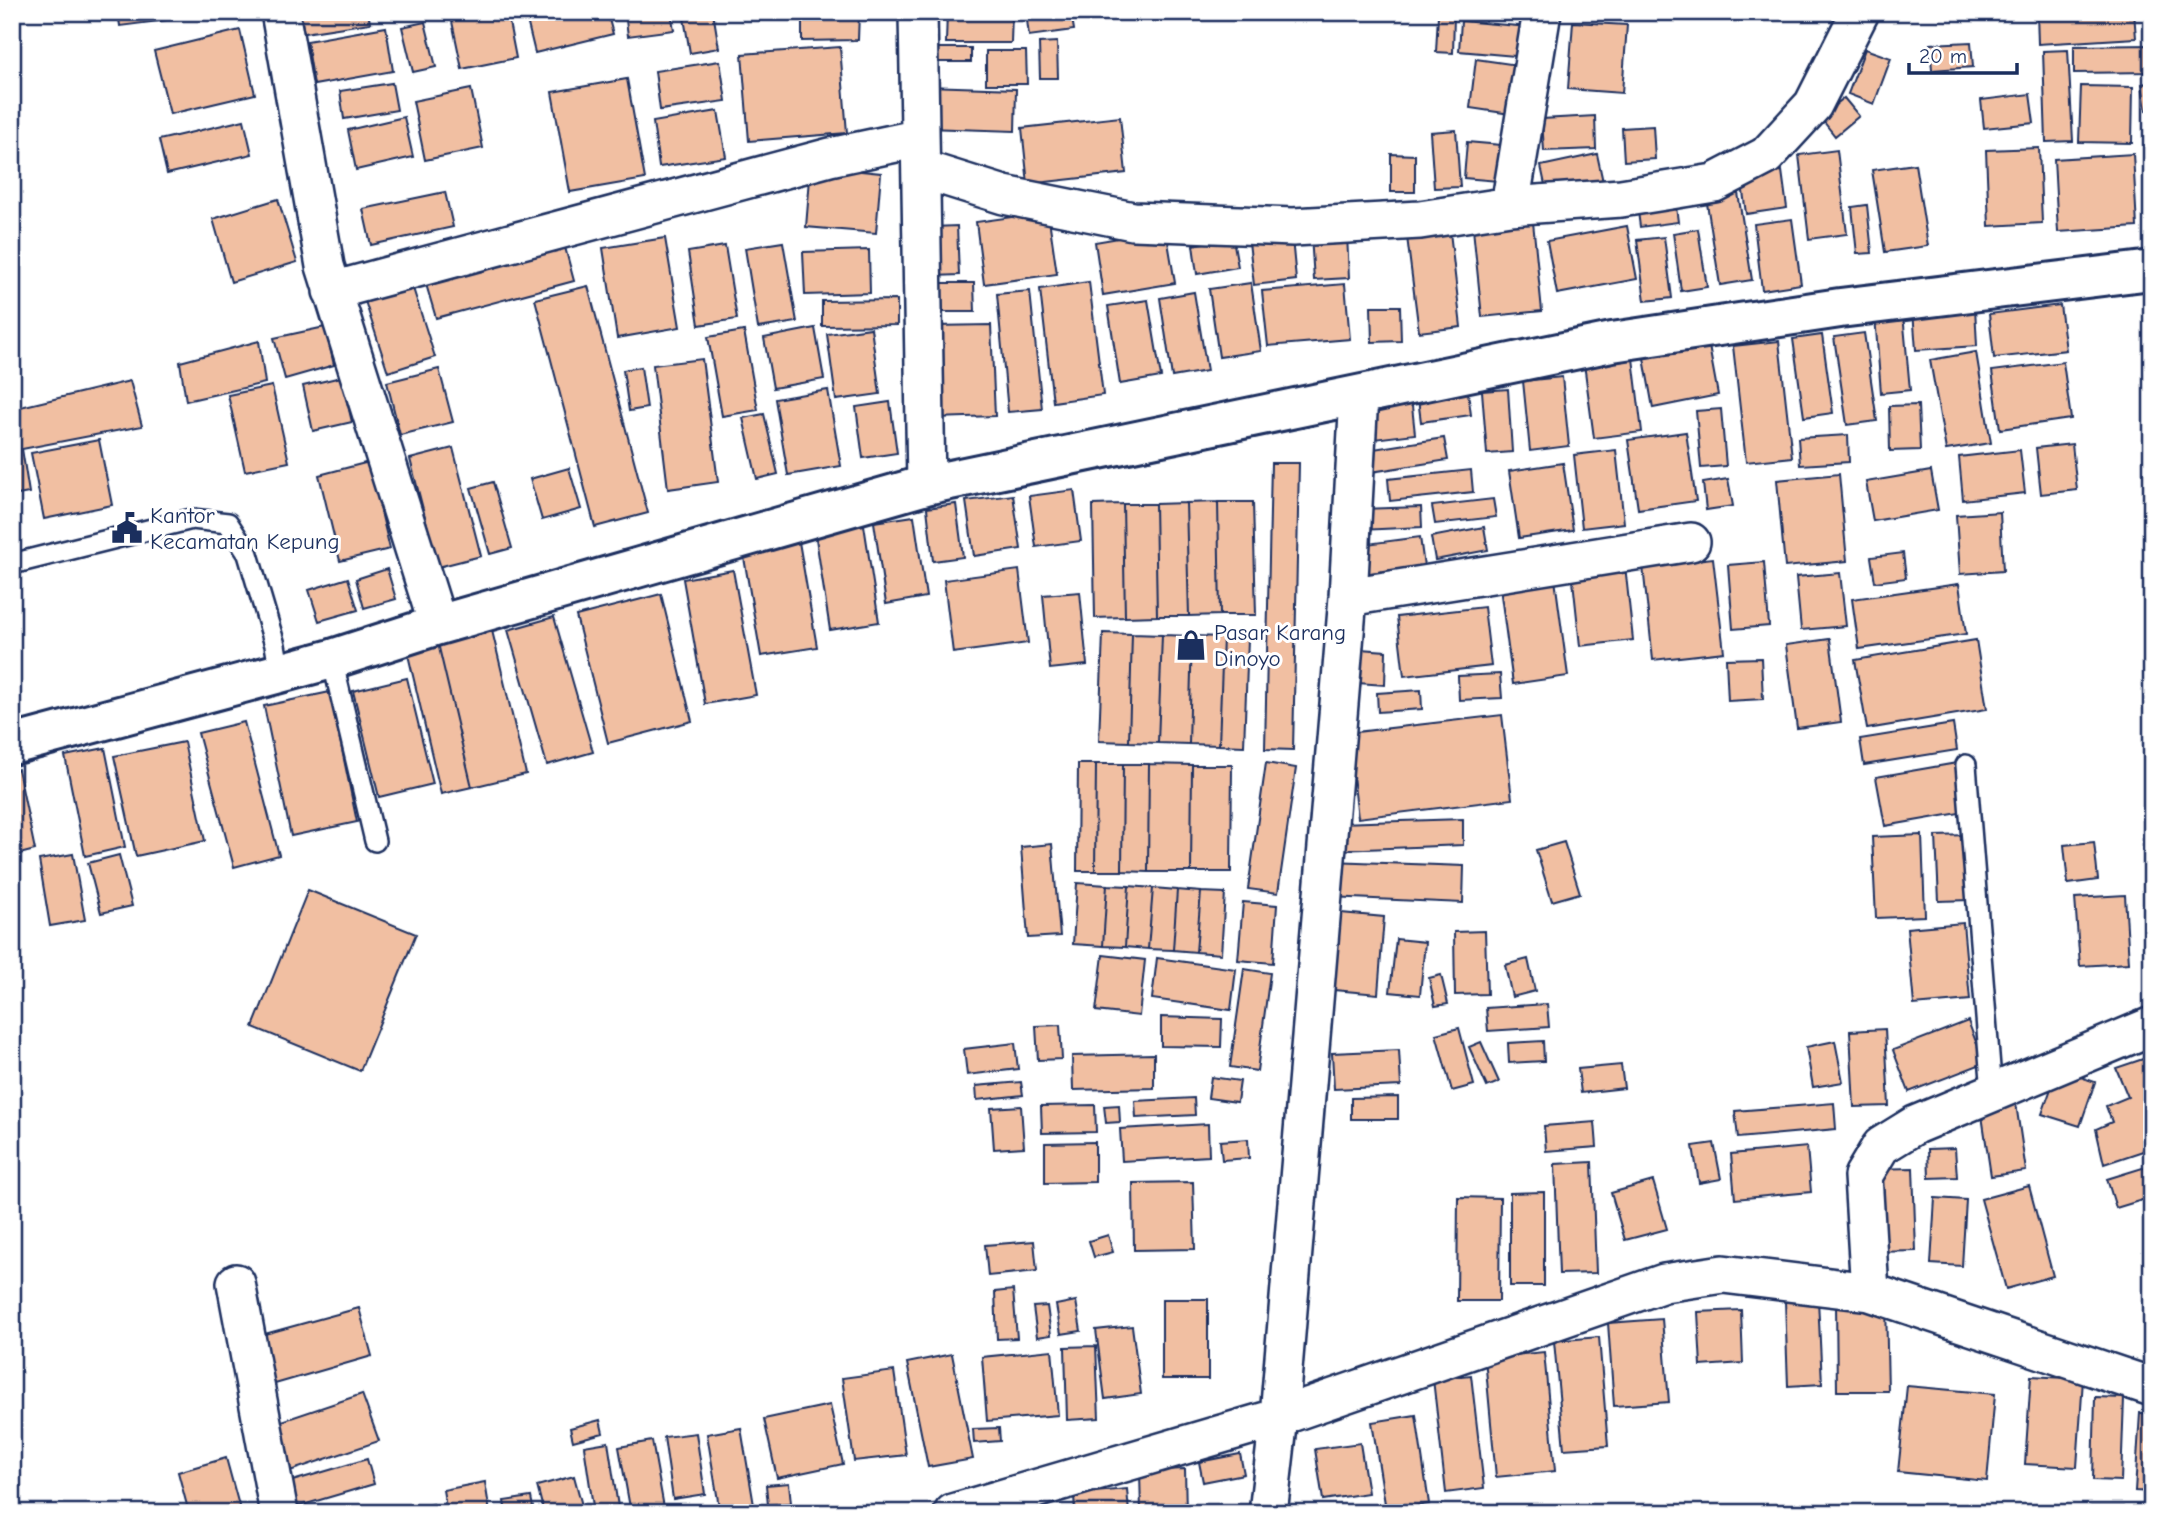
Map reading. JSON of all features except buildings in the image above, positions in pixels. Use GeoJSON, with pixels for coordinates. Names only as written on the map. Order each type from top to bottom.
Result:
{"type":"FeatureCollection","features":[{"type":"Feature","properties":{"kind":"main road"},"geometry":{"type":"LineString","coordinates":[[12,745],[332,659],[438,625],[926,485],[1612,342],[1840,308],[2152,271]]}},
{"type":"Feature","properties":{"kind":"street"},"geometry":{"type":"LineString","coordinates":[[280,12],[331,291],[438,625]]}},
{"type":"Feature","properties":{"kind":"street"},"geometry":{"type":"LineString","coordinates":[[918,12],[926,485]]}},
{"type":"Feature","properties":{"kind":"street"},"geometry":{"type":"LineString","coordinates":[[1510,206],[1542,12]]}},
{"type":"Feature","properties":{"kind":"street"},"geometry":{"type":"LineString","coordinates":[[331,291],[817,160],[920,154],[1004,195],[1133,221],[1293,227],[1420,220],[1510,206],[1621,198],[1714,183],[1766,156],[1813,105],[1860,12]]}},
{"type":"Feature","properties":{"kind":"street"},"geometry":{"type":"LineString","coordinates":[[1268,1513],[1279,1417],[1348,597],[1359,395]]}},
{"type":"Feature","properties":{"kind":"street"},"geometry":{"type":"LineString","coordinates":[[1348,597],[1691,542]]}},
{"type":"Feature","properties":{"kind":"street"},"geometry":{"type":"LineString","coordinates":[[1870,1292],[1863,1176],[1881,1146],[1915,1125],[2152,1026]]}},
{"type":"Feature","properties":{"kind":"street"},"geometry":{"type":"LineString","coordinates":[[953,1513],[1279,1417],[1664,1283],[1723,1274],[1870,1292],[2152,1387]]}},
{"type":"Feature","properties":{"kind":"street"},"geometry":{"type":"LineString","coordinates":[[236,1283],[279,1513]]}},
{"type":"Feature","properties":{"kind":"lane"},"geometry":{"type":"LineString","coordinates":[[12,564],[192,519],[228,523],[248,554],[275,645],[280,673]]}},
{"type":"Feature","properties":{"kind":"lane"},"geometry":{"type":"LineString","coordinates":[[332,659],[375,841]]}},
{"type":"Feature","properties":{"kind":"lane"},"geometry":{"type":"LineString","coordinates":[[1966,765],[1992,1093]]}},
{"type":"Feature","properties":{"kind":"place","name":"Kantor Kecamatan Kepung"},"geometry":{"type":"Point","coordinates":[127,528]}},
{"type":"Feature","properties":{"kind":"place","name":"Pasar Karang Dinoyo"},"geometry":{"type":"Point","coordinates":[1191,645]}}]}
